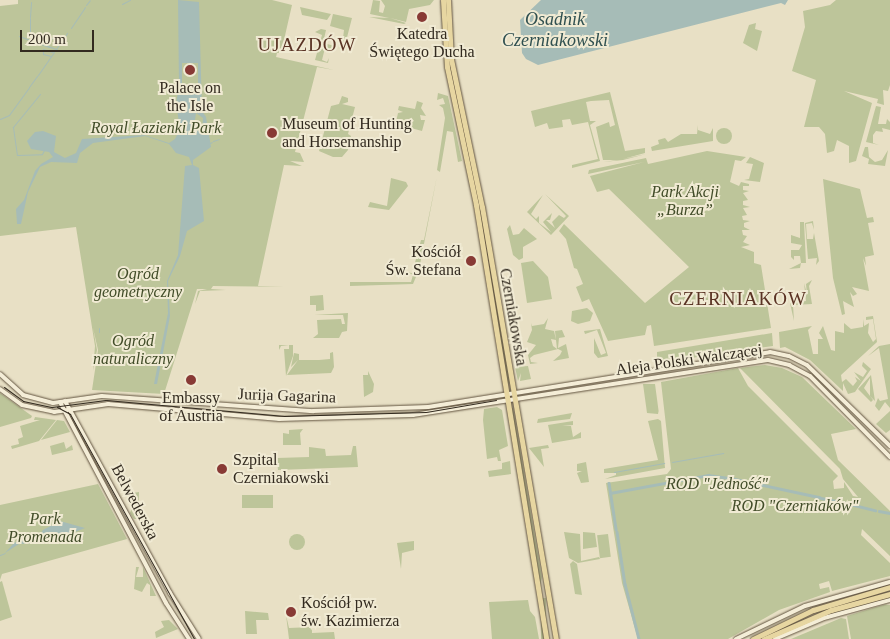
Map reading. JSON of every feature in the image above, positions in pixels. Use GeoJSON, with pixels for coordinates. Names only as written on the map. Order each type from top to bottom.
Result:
{"type":"FeatureCollection","features":[{"type":"Feature","properties":{"kind":"main road","name":"Czerniakowska"},"geometry":{"type":"LineString","coordinates":[[443,0],[448,67],[476,204],[506,401],[546,639]]}},
{"type":"Feature","properties":{"kind":"main road","name":"Czerniakowska"},"geometry":{"type":"LineString","coordinates":[[448,0],[451,59],[483,213],[555,639]]}},
{"type":"Feature","properties":{"kind":"main road","name":"Aleja Polski Walczącej"},"geometry":{"type":"LineString","coordinates":[[514,392],[751,353],[776,353],[807,365],[890,446]]}},
{"type":"Feature","properties":{"kind":"main road","name":"Aleja Polski Walczącej"},"geometry":{"type":"LineString","coordinates":[[515,399],[748,361],[775,361],[799,369],[816,380],[890,457]]}},
{"type":"Feature","properties":{"kind":"main road","name":"Jurija Gagarina"},"geometry":{"type":"LineString","coordinates":[[0,374],[27,397],[63,402],[102,396],[295,412],[410,408],[514,392]]}},
{"type":"Feature","properties":{"kind":"main road","name":"Jurija Gagarina"},"geometry":{"type":"LineString","coordinates":[[0,389],[24,406],[52,412],[116,404],[288,419],[424,415],[515,399]]}},
{"type":"Feature","properties":{"kind":"main road","name":"Belwederska"},"geometry":{"type":"LineString","coordinates":[[63,402],[71,409],[183,614],[199,639]]}},
{"type":"Feature","properties":{"kind":"main road","name":"Belwederska"},"geometry":{"type":"LineString","coordinates":[[63,402],[64,410],[174,616],[189,639]]}},
{"type":"Feature","properties":{"kind":"main road"},"geometry":{"type":"LineString","coordinates":[[736,639],[805,606],[890,582]]}},
{"type":"Feature","properties":{"kind":"main road"},"geometry":{"type":"LineString","coordinates":[[747,639],[828,604],[890,587]]}},
{"type":"Feature","properties":{"kind":"main road"},"geometry":{"type":"LineString","coordinates":[[764,639],[831,610],[890,594]]}},
{"type":"Feature","properties":{"kind":"main road"},"geometry":{"type":"LineString","coordinates":[[775,639],[824,618],[890,600]]}},
{"type":"Feature","properties":{"kind":"main road"},"geometry":{"type":"LineString","coordinates":[[753,639],[785,622]]}},
{"type":"Feature","properties":{"kind":"green space","name":"Royal Łazienki Park"},"geometry":{"type":"Polygon","coordinates":[[[18,0],[272,0],[292,5],[281,53],[277,53],[276,57],[334,70],[317,67],[295,152],[300,153],[304,162],[290,161],[302,166],[284,165],[258,286],[284,287],[213,286],[211,289],[226,290],[200,291],[195,304],[198,291],[207,289],[197,289],[164,394],[92,390],[98,350],[93,328],[97,350],[93,371],[95,346],[76,227],[0,236],[0,6],[18,4],[18,0]]]}},
{"type":"Feature","properties":{"kind":"green space"},"geometry":{"type":"Polygon","coordinates":[[[373,0],[380,1],[379,12],[383,13],[385,6],[381,0],[434,0],[430,5],[409,9],[406,22],[390,18],[406,23],[404,24],[369,17],[389,18],[370,14],[373,0]]]}},
{"type":"Feature","properties":{"kind":"green space"},"geometry":{"type":"Polygon","coordinates":[[[836,0],[890,0],[890,85],[888,91],[883,90],[884,105],[877,103],[878,99],[844,91],[872,103],[856,161],[849,163],[849,146],[837,140],[834,151],[827,153],[825,134],[819,127],[804,127],[816,80],[792,71],[805,27],[803,11],[830,5],[836,0]]]}},
{"type":"Feature","properties":{"kind":"green space"},"geometry":{"type":"Polygon","coordinates":[[[300,7],[331,14],[327,20],[302,15],[300,7]]]}},
{"type":"Feature","properties":{"kind":"green space"},"geometry":{"type":"Polygon","coordinates":[[[333,14],[352,18],[344,49],[338,48],[342,47],[344,30],[330,26],[333,14]]]}},
{"type":"Feature","properties":{"kind":"green space"},"geometry":{"type":"Polygon","coordinates":[[[756,23],[755,29],[762,31],[757,51],[743,43],[749,25],[756,23]]]}},
{"type":"Feature","properties":{"kind":"green space"},"geometry":{"type":"Polygon","coordinates":[[[321,29],[326,30],[323,43],[335,46],[333,50],[325,48],[322,60],[327,62],[329,58],[328,63],[315,60],[322,35],[315,32],[321,29]]]}},
{"type":"Feature","properties":{"kind":"green space"},"geometry":{"type":"Polygon","coordinates":[[[610,92],[625,151],[645,148],[645,153],[623,159],[646,154],[623,160],[603,162],[617,160],[603,160],[596,127],[609,122],[610,127],[615,125],[609,100],[591,101],[586,102],[590,121],[596,121],[590,125],[600,161],[572,168],[572,165],[598,159],[588,122],[572,125],[570,119],[562,120],[563,127],[549,129],[547,123],[535,127],[531,111],[610,92]]]}},
{"type":"Feature","properties":{"kind":"green space"},"geometry":{"type":"Polygon","coordinates":[[[438,93],[448,96],[462,161],[458,162],[453,132],[447,131],[440,172],[437,170],[445,118],[443,108],[439,105],[445,104],[443,98],[437,100],[438,93]]]}},
{"type":"Feature","properties":{"kind":"green space"},"geometry":{"type":"Polygon","coordinates":[[[342,96],[348,98],[348,102],[342,104],[355,107],[348,134],[351,136],[348,150],[342,157],[333,157],[319,151],[331,106],[339,104],[342,96]]]}},
{"type":"Feature","properties":{"kind":"green space"},"geometry":{"type":"Polygon","coordinates":[[[417,101],[423,103],[421,108],[426,116],[420,115],[421,120],[425,120],[422,131],[396,124],[394,131],[398,113],[403,112],[398,110],[399,106],[415,109],[417,101]]]}},
{"type":"Feature","properties":{"kind":"green space"},"geometry":{"type":"Polygon","coordinates":[[[876,106],[881,107],[878,124],[886,124],[887,119],[890,122],[890,130],[882,128],[883,132],[876,131],[873,135],[873,143],[879,145],[866,142],[876,106]]]}},
{"type":"Feature","properties":{"kind":"green space"},"geometry":{"type":"Polygon","coordinates":[[[698,125],[698,130],[710,134],[713,128],[713,141],[652,151],[651,147],[659,144],[658,140],[665,138],[668,142],[681,134],[697,134],[698,125]]]}},
{"type":"Feature","properties":{"kind":"green space"},"geometry":{"type":"Polygon","coordinates":[[[724,128],[732,136],[724,144],[716,136],[724,128]]]}},
{"type":"Feature","properties":{"kind":"green space"},"geometry":{"type":"Polygon","coordinates":[[[865,147],[868,147],[869,157],[875,162],[882,160],[888,150],[885,166],[868,164],[869,159],[862,156],[865,147]]]}},
{"type":"Feature","properties":{"kind":"green space","name":"Park Akcji „Burza”"},"geometry":{"type":"Polygon","coordinates":[[[707,151],[746,157],[741,161],[735,160],[730,182],[739,186],[741,182],[749,184],[749,186],[743,186],[743,190],[749,191],[743,193],[748,200],[743,201],[743,205],[750,207],[743,208],[747,215],[742,216],[743,220],[750,221],[744,223],[744,227],[750,230],[742,230],[743,235],[747,236],[743,242],[750,245],[741,247],[754,252],[754,263],[761,265],[771,328],[654,346],[651,325],[647,326],[645,335],[608,341],[589,299],[582,302],[576,287],[583,284],[577,269],[574,268],[566,239],[559,231],[564,224],[645,303],[689,267],[609,189],[597,192],[590,176],[644,162],[588,174],[589,170],[646,158],[648,164],[707,151]]]}},
{"type":"Feature","properties":{"kind":"green space"},"geometry":{"type":"Polygon","coordinates":[[[750,157],[764,163],[760,182],[744,180],[749,179],[753,164],[746,163],[750,157]]]}},
{"type":"Feature","properties":{"kind":"green space"},"geometry":{"type":"Polygon","coordinates":[[[437,176],[419,270],[413,270],[421,240],[424,240],[437,176]]]}},
{"type":"Feature","properties":{"kind":"green space"},"geometry":{"type":"Polygon","coordinates":[[[391,178],[406,182],[408,186],[389,210],[368,207],[370,202],[387,206],[391,178]]]}},
{"type":"Feature","properties":{"kind":"green space"},"geometry":{"type":"Polygon","coordinates":[[[823,179],[860,189],[867,218],[873,217],[874,222],[868,223],[874,255],[865,257],[866,266],[863,258],[869,291],[852,287],[857,294],[853,296],[850,292],[854,307],[843,301],[845,314],[842,315],[833,278],[823,179]]]}},
{"type":"Feature","properties":{"kind":"green space"},"geometry":{"type":"Polygon","coordinates":[[[545,194],[569,216],[551,235],[527,212],[543,195],[531,214],[536,219],[539,216],[539,223],[551,232],[543,222],[552,213],[550,220],[546,220],[555,228],[552,222],[559,215],[564,218],[566,216],[545,194]]]}},
{"type":"Feature","properties":{"kind":"green space"},"geometry":{"type":"Polygon","coordinates":[[[482,219],[510,383],[507,384],[482,219]]]}},
{"type":"Feature","properties":{"kind":"green space"},"geometry":{"type":"Polygon","coordinates":[[[813,221],[814,230],[812,223],[806,224],[807,239],[813,239],[814,233],[819,261],[816,265],[817,258],[808,259],[805,223],[813,221]]]}},
{"type":"Feature","properties":{"kind":"green space"},"geometry":{"type":"Polygon","coordinates":[[[800,222],[804,222],[806,263],[801,263],[800,256],[794,256],[794,260],[791,257],[791,250],[799,250],[802,245],[791,243],[791,235],[800,238],[800,222]]]}},
{"type":"Feature","properties":{"kind":"green space"},"geometry":{"type":"Polygon","coordinates":[[[510,225],[513,235],[519,234],[524,228],[537,239],[523,247],[523,258],[519,260],[513,255],[507,229],[510,225]]]}},
{"type":"Feature","properties":{"kind":"green space"},"geometry":{"type":"Polygon","coordinates":[[[533,261],[548,277],[552,299],[527,303],[521,263],[533,261]]]}},
{"type":"Feature","properties":{"kind":"green space"},"geometry":{"type":"Polygon","coordinates":[[[801,263],[800,268],[789,269],[801,263]]]}},
{"type":"Feature","properties":{"kind":"green space"},"geometry":{"type":"Polygon","coordinates":[[[406,271],[416,275],[418,272],[413,284],[350,286],[350,282],[411,282],[413,275],[406,271]]]}},
{"type":"Feature","properties":{"kind":"green space"},"geometry":{"type":"Polygon","coordinates":[[[812,280],[809,286],[812,304],[793,305],[794,321],[790,303],[806,301],[804,283],[807,294],[806,284],[812,280]]]}},
{"type":"Feature","properties":{"kind":"green space"},"geometry":{"type":"Polygon","coordinates":[[[323,295],[324,310],[316,311],[316,305],[310,305],[310,296],[323,295]]]}},
{"type":"Feature","properties":{"kind":"green space"},"geometry":{"type":"Polygon","coordinates":[[[587,308],[593,313],[590,321],[578,324],[571,321],[572,311],[587,308]]]}},
{"type":"Feature","properties":{"kind":"green space"},"geometry":{"type":"Polygon","coordinates":[[[348,313],[347,331],[342,332],[339,338],[313,338],[318,334],[317,320],[341,319],[342,324],[345,324],[343,315],[314,315],[348,313]]]}},
{"type":"Feature","properties":{"kind":"green space"},"geometry":{"type":"Polygon","coordinates":[[[873,316],[877,342],[841,375],[842,382],[846,379],[853,386],[857,381],[855,377],[861,381],[854,372],[863,377],[867,371],[862,366],[863,362],[871,369],[855,392],[848,394],[843,383],[843,391],[810,360],[785,347],[780,348],[779,332],[812,326],[808,330],[813,354],[818,354],[818,339],[823,339],[819,333],[823,326],[831,350],[835,351],[835,331],[844,333],[844,323],[851,329],[863,327],[863,319],[864,326],[869,323],[868,333],[873,342],[876,339],[873,319],[866,320],[866,317],[873,316]]]}},
{"type":"Feature","properties":{"kind":"green space"},"geometry":{"type":"Polygon","coordinates":[[[548,318],[545,329],[554,331],[556,340],[555,331],[562,330],[565,337],[559,338],[558,348],[566,344],[569,358],[553,361],[562,351],[558,349],[534,355],[530,358],[531,362],[538,363],[530,364],[528,355],[536,345],[527,342],[532,330],[531,323],[532,326],[544,324],[548,318]],[[551,339],[553,346],[557,349],[556,340],[551,339]]]}},
{"type":"Feature","properties":{"kind":"green space"},"geometry":{"type":"Polygon","coordinates":[[[600,329],[608,356],[598,358],[594,353],[594,338],[601,355],[606,353],[597,330],[585,334],[584,331],[600,329]]]}},
{"type":"Feature","properties":{"kind":"green space"},"geometry":{"type":"Polygon","coordinates":[[[772,333],[773,346],[657,363],[657,352],[772,333]]]}},
{"type":"Feature","properties":{"kind":"green space"},"geometry":{"type":"Polygon","coordinates":[[[890,344],[890,408],[885,402],[879,411],[875,406],[878,398],[880,401],[888,399],[879,348],[868,356],[879,346],[890,344]]]}},
{"type":"Feature","properties":{"kind":"green space"},"geometry":{"type":"Polygon","coordinates":[[[289,345],[293,345],[293,356],[286,376],[284,349],[289,349],[289,345]]]}},
{"type":"Feature","properties":{"kind":"green space"},"geometry":{"type":"Polygon","coordinates":[[[333,352],[334,367],[331,373],[287,375],[298,360],[291,367],[294,353],[299,354],[299,360],[319,360],[330,359],[330,353],[333,352]]]}},
{"type":"Feature","properties":{"kind":"green space"},"geometry":{"type":"Polygon","coordinates":[[[765,365],[782,368],[802,377],[856,429],[831,434],[838,460],[890,511],[890,556],[862,529],[861,535],[890,563],[890,576],[832,591],[829,581],[819,584],[820,589],[829,587],[830,592],[779,610],[728,639],[638,639],[622,583],[606,483],[667,474],[671,469],[661,382],[738,368],[748,386],[838,476],[833,481],[834,489],[844,488],[844,482],[853,496],[858,497],[843,479],[840,469],[740,368],[765,365]]]}},
{"type":"Feature","properties":{"kind":"green space"},"geometry":{"type":"Polygon","coordinates":[[[528,366],[531,379],[520,381],[521,373],[518,381],[515,367],[528,366]]]}},
{"type":"Feature","properties":{"kind":"green space"},"geometry":{"type":"Polygon","coordinates":[[[368,371],[374,384],[373,392],[364,397],[363,375],[368,375],[368,371]]]}},
{"type":"Feature","properties":{"kind":"green space"},"geometry":{"type":"Polygon","coordinates":[[[871,375],[875,401],[870,396],[873,400],[871,402],[858,389],[871,375]],[[870,378],[864,388],[870,396],[870,378]]]}},
{"type":"Feature","properties":{"kind":"green space"},"geometry":{"type":"Polygon","coordinates":[[[643,384],[655,384],[659,414],[658,411],[658,414],[647,413],[643,384]]]}},
{"type":"Feature","properties":{"kind":"green space"},"geometry":{"type":"Polygon","coordinates":[[[0,393],[32,416],[31,418],[0,427],[0,393]]]}},
{"type":"Feature","properties":{"kind":"green space"},"geometry":{"type":"Polygon","coordinates":[[[497,407],[502,410],[508,446],[499,450],[501,461],[498,461],[497,457],[487,459],[483,420],[484,409],[497,407]]]}},
{"type":"Feature","properties":{"kind":"green space"},"geometry":{"type":"Polygon","coordinates":[[[513,408],[542,577],[540,585],[509,409],[513,408]]]}},
{"type":"Feature","properties":{"kind":"green space"},"geometry":{"type":"Polygon","coordinates":[[[890,411],[890,430],[886,433],[876,424],[890,411]]]}},
{"type":"Feature","properties":{"kind":"green space"},"geometry":{"type":"Polygon","coordinates":[[[572,413],[570,419],[537,423],[538,419],[572,413]]]}},
{"type":"Feature","properties":{"kind":"green space"},"geometry":{"type":"Polygon","coordinates":[[[35,417],[56,420],[39,441],[12,449],[11,446],[19,444],[18,439],[23,437],[20,426],[40,420],[34,420],[35,417]]]}},
{"type":"Feature","properties":{"kind":"green space"},"geometry":{"type":"Polygon","coordinates":[[[658,419],[661,421],[665,468],[605,479],[616,475],[616,473],[604,473],[604,469],[658,460],[648,421],[658,419]]]}},
{"type":"Feature","properties":{"kind":"green space"},"geometry":{"type":"Polygon","coordinates":[[[57,420],[64,421],[70,432],[41,440],[57,420]]]}},
{"type":"Feature","properties":{"kind":"green space"},"geometry":{"type":"Polygon","coordinates":[[[573,421],[573,425],[562,426],[571,426],[573,437],[581,432],[581,438],[552,443],[548,425],[573,421]]]}},
{"type":"Feature","properties":{"kind":"green space"},"geometry":{"type":"Polygon","coordinates":[[[303,429],[300,433],[301,445],[283,445],[283,433],[289,434],[289,430],[303,429]]]}},
{"type":"Feature","properties":{"kind":"green space"},"geometry":{"type":"Polygon","coordinates":[[[64,442],[66,449],[72,445],[73,450],[52,455],[50,446],[64,442]]]}},
{"type":"Feature","properties":{"kind":"green space"},"geometry":{"type":"Polygon","coordinates":[[[548,445],[549,448],[541,449],[544,467],[529,448],[548,445]]]}},
{"type":"Feature","properties":{"kind":"green space"},"geometry":{"type":"Polygon","coordinates":[[[353,446],[356,446],[358,467],[278,470],[277,458],[309,457],[309,447],[325,449],[326,456],[351,455],[353,446]]]}},
{"type":"Feature","properties":{"kind":"green space"},"geometry":{"type":"Polygon","coordinates":[[[510,461],[511,474],[489,477],[488,471],[502,469],[502,463],[510,461]]]}},
{"type":"Feature","properties":{"kind":"green space"},"geometry":{"type":"Polygon","coordinates":[[[586,462],[589,482],[581,483],[577,473],[582,471],[577,471],[577,464],[586,462]]]}},
{"type":"Feature","properties":{"kind":"green space","name":"Park Promenada"},"geometry":{"type":"Polygon","coordinates":[[[98,484],[127,539],[2,574],[0,580],[0,505],[98,484]]]}},
{"type":"Feature","properties":{"kind":"green space"},"geometry":{"type":"Polygon","coordinates":[[[139,492],[138,519],[134,519],[130,513],[136,496],[133,493],[139,492]]]}},
{"type":"Feature","properties":{"kind":"green space"},"geometry":{"type":"Polygon","coordinates":[[[242,495],[273,495],[273,508],[242,508],[242,495]]]}},
{"type":"Feature","properties":{"kind":"green space"},"geometry":{"type":"Polygon","coordinates":[[[564,532],[580,534],[581,561],[599,557],[600,559],[578,563],[569,558],[564,532]]]}},
{"type":"Feature","properties":{"kind":"green space"},"geometry":{"type":"Polygon","coordinates":[[[583,532],[595,533],[597,547],[583,549],[583,532]]]}},
{"type":"Feature","properties":{"kind":"green space"},"geometry":{"type":"Polygon","coordinates":[[[297,534],[303,536],[305,542],[303,548],[297,550],[291,548],[289,542],[291,536],[297,534]]]}},
{"type":"Feature","properties":{"kind":"green space"},"geometry":{"type":"Polygon","coordinates":[[[608,534],[611,557],[600,558],[597,535],[608,534]]]}},
{"type":"Feature","properties":{"kind":"green space"},"geometry":{"type":"Polygon","coordinates":[[[414,541],[414,550],[402,553],[401,569],[397,543],[414,541]]]}},
{"type":"Feature","properties":{"kind":"green space"},"geometry":{"type":"Polygon","coordinates":[[[573,561],[577,564],[582,595],[575,594],[570,564],[573,561]]]}},
{"type":"Feature","properties":{"kind":"green space"},"geometry":{"type":"Polygon","coordinates":[[[136,567],[139,567],[136,577],[143,577],[143,567],[156,596],[150,596],[150,585],[147,583],[142,592],[134,589],[136,567]]]}},
{"type":"Feature","properties":{"kind":"green space"},"geometry":{"type":"Polygon","coordinates":[[[2,581],[12,617],[0,621],[0,582],[2,581]]]}},
{"type":"Feature","properties":{"kind":"green space"},"geometry":{"type":"Polygon","coordinates":[[[541,598],[546,598],[546,639],[541,639],[541,598]]]}},
{"type":"Feature","properties":{"kind":"green space"},"geometry":{"type":"Polygon","coordinates":[[[528,600],[530,611],[535,617],[539,639],[492,639],[489,602],[528,600]]]}},
{"type":"Feature","properties":{"kind":"green space"},"geometry":{"type":"Polygon","coordinates":[[[890,603],[885,605],[890,605],[890,639],[851,639],[847,616],[890,603]]]}},
{"type":"Feature","properties":{"kind":"green space"},"geometry":{"type":"Polygon","coordinates":[[[245,611],[268,613],[269,620],[256,620],[257,634],[246,634],[245,611]]]}},
{"type":"Feature","properties":{"kind":"green space"},"geometry":{"type":"Polygon","coordinates":[[[286,615],[289,628],[312,627],[312,633],[334,632],[335,639],[289,639],[286,615]]]}},
{"type":"Feature","properties":{"kind":"green space"},"geometry":{"type":"Polygon","coordinates":[[[841,618],[846,619],[849,639],[791,639],[841,618]]]}},
{"type":"Feature","properties":{"kind":"green space"},"geometry":{"type":"Polygon","coordinates":[[[169,620],[178,629],[156,638],[155,632],[164,627],[161,621],[169,620]]]}},
{"type":"Feature","properties":{"kind":"water"},"geometry":{"type":"Polygon","coordinates":[[[178,0],[199,2],[202,111],[206,117],[211,147],[193,160],[193,165],[199,168],[204,221],[187,231],[180,256],[168,281],[170,316],[157,384],[154,384],[168,313],[167,281],[178,255],[185,166],[192,165],[189,157],[176,153],[169,144],[145,136],[93,143],[80,153],[77,163],[51,162],[40,167],[28,192],[21,224],[17,224],[16,209],[24,200],[35,171],[41,164],[53,157],[49,152],[31,149],[27,141],[35,132],[43,131],[56,136],[54,152],[65,158],[76,153],[82,139],[144,135],[169,143],[175,139],[180,129],[176,103],[179,87],[178,0]],[[182,63],[182,90],[198,90],[198,63],[182,63]],[[196,113],[194,127],[202,134],[203,118],[196,113]]]}},
{"type":"Feature","properties":{"kind":"water","name":"Osadnik Czerniakowski"},"geometry":{"type":"Polygon","coordinates":[[[541,0],[788,0],[785,5],[781,3],[538,65],[526,59],[522,53],[520,20],[541,0]]]}},
{"type":"Feature","properties":{"kind":"water"},"geometry":{"type":"Polygon","coordinates":[[[60,521],[85,528],[51,542],[19,544],[5,553],[14,543],[24,539],[34,542],[43,530],[60,521]]]}},
{"type":"Feature","properties":{"kind":"waterway"},"geometry":{"type":"LineString","coordinates":[[86,5],[90,0]]}},
{"type":"Feature","properties":{"kind":"waterway"},"geometry":{"type":"LineString","coordinates":[[122,4],[130,0]]}},
{"type":"Feature","properties":{"kind":"waterway"},"geometry":{"type":"LineString","coordinates":[[30,17],[31,2]]}},
{"type":"Feature","properties":{"kind":"waterway"},"geometry":{"type":"LineString","coordinates":[[71,28],[85,7]]}},
{"type":"Feature","properties":{"kind":"waterway"},"geometry":{"type":"LineString","coordinates":[[30,18],[30,37],[42,38]]}},
{"type":"Feature","properties":{"kind":"waterway"},"geometry":{"type":"LineString","coordinates":[[64,38],[67,33]]}},
{"type":"Feature","properties":{"kind":"waterway"},"geometry":{"type":"LineString","coordinates":[[19,36],[49,47]]}},
{"type":"Feature","properties":{"kind":"waterway"},"geometry":{"type":"LineString","coordinates":[[47,38],[63,39]]}},
{"type":"Feature","properties":{"kind":"waterway"},"geometry":{"type":"LineString","coordinates":[[47,39],[48,46],[56,49]]}},
{"type":"Feature","properties":{"kind":"waterway"},"geometry":{"type":"LineString","coordinates":[[56,49],[62,40]]}},
{"type":"Feature","properties":{"kind":"waterway"},"geometry":{"type":"LineString","coordinates":[[43,54],[43,49],[53,52]]}},
{"type":"Feature","properties":{"kind":"waterway"},"geometry":{"type":"LineString","coordinates":[[38,75],[54,52]]}},
{"type":"Feature","properties":{"kind":"waterway"},"geometry":{"type":"LineString","coordinates":[[43,54],[51,56]]}},
{"type":"Feature","properties":{"kind":"waterway"},"geometry":{"type":"LineString","coordinates":[[29,87],[37,76]]}},
{"type":"Feature","properties":{"kind":"waterway"},"geometry":{"type":"LineString","coordinates":[[0,119],[9,115],[29,87]]}},
{"type":"Feature","properties":{"kind":"waterway"},"geometry":{"type":"LineString","coordinates":[[40,94],[13,127],[17,155],[42,154],[44,150]]}},
{"type":"Feature","properties":{"kind":"waterway"},"geometry":{"type":"LineString","coordinates":[[213,141],[219,139]]}},
{"type":"Feature","properties":{"kind":"waterway"},"geometry":{"type":"LineString","coordinates":[[672,462],[723,453]]}},
{"type":"Feature","properties":{"kind":"waterway"},"geometry":{"type":"LineString","coordinates":[[614,472],[664,463]]}},
{"type":"Feature","properties":{"kind":"waterway"},"geometry":{"type":"LineString","coordinates":[[610,493],[708,475],[730,478]]}},
{"type":"Feature","properties":{"kind":"waterway"},"geometry":{"type":"LineString","coordinates":[[731,478],[748,482]]}},
{"type":"Feature","properties":{"kind":"waterway"},"geometry":{"type":"LineString","coordinates":[[749,482],[819,497]]}},
{"type":"Feature","properties":{"kind":"waterway"},"geometry":{"type":"LineString","coordinates":[[609,483],[616,529]]}},
{"type":"Feature","properties":{"kind":"waterway"},"geometry":{"type":"LineString","coordinates":[[821,498],[846,503]]}},
{"type":"Feature","properties":{"kind":"waterway"},"geometry":{"type":"LineString","coordinates":[[846,503],[875,510]]}},
{"type":"Feature","properties":{"kind":"waterway"},"geometry":{"type":"LineString","coordinates":[[879,511],[890,513]]}},
{"type":"Feature","properties":{"kind":"waterway"},"geometry":{"type":"LineString","coordinates":[[617,532],[625,584],[639,639]]}},
{"type":"Feature","properties":{"kind":"waterway"},"geometry":{"type":"LineString","coordinates":[[0,555],[5,553]]}},
{"type":"Feature","properties":{"kind":"tram line"},"geometry":{"type":"LineString","coordinates":[[4,387],[23,401],[52,407],[106,400],[284,416],[426,412],[496,400]]}},
{"type":"Feature","properties":{"kind":"tram line"},"geometry":{"type":"LineString","coordinates":[[57,407],[70,414],[194,639]]}},
{"type":"Feature","properties":{"kind":"place","name":"Katedra Świętego Ducha"},"geometry":{"type":"Point","coordinates":[422,17]}},
{"type":"Feature","properties":{"kind":"place","name":"Palace on the Isle"},"geometry":{"type":"Point","coordinates":[190,70]}},
{"type":"Feature","properties":{"kind":"place","name":"Museum of Hunting and Horsemanship"},"geometry":{"type":"Point","coordinates":[272,133]}},
{"type":"Feature","properties":{"kind":"place","name":"Kościół Św. Stefana"},"geometry":{"type":"Point","coordinates":[471,261]}},
{"type":"Feature","properties":{"kind":"place","name":"Embassy of Austria"},"geometry":{"type":"Point","coordinates":[191,380]}},
{"type":"Feature","properties":{"kind":"place","name":"Szpital Czerniakowski"},"geometry":{"type":"Point","coordinates":[222,469]}},
{"type":"Feature","properties":{"kind":"place","name":"Kościół pw. św. Kazimierza"},"geometry":{"type":"Point","coordinates":[291,612]}},
{"type":"Feature","properties":{"kind":"district","name":"UJAZDÓW"},"geometry":{"type":"Point","coordinates":[307,45]}},
{"type":"Feature","properties":{"kind":"district","name":"CZERNIAKÓW"},"geometry":{"type":"Point","coordinates":[738,299]}},
{"type":"Feature","properties":{"kind":"park label","name":"Ogród geometryczny"},"geometry":{"type":"Point","coordinates":[138,283]}},
{"type":"Feature","properties":{"kind":"park label","name":"Ogród naturaliczny"},"geometry":{"type":"Point","coordinates":[133,350]}},
{"type":"Feature","properties":{"kind":"park label","name":"ROD \"Jedność\""},"geometry":{"type":"Point","coordinates":[717,484]}},
{"type":"Feature","properties":{"kind":"park label","name":"ROD \"Czerniaków\""},"geometry":{"type":"Point","coordinates":[795,506]}}]}
